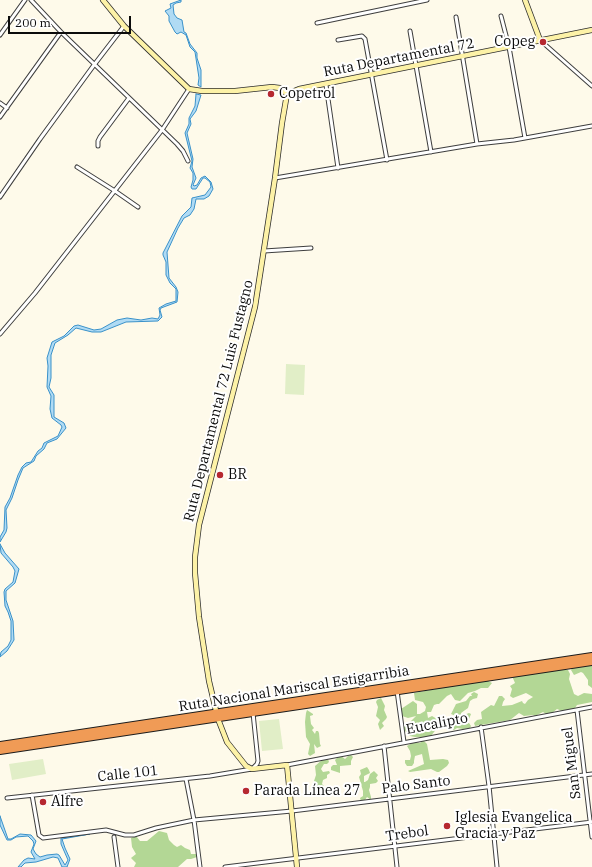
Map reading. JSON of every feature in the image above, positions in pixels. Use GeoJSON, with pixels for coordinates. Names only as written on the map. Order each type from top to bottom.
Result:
{"type":"FeatureCollection","features":[{"type":"Feature","properties":{"kind":"highway","name":"Ruta Nacional Mariscal Estigarribia"},"geometry":{"type":"LineString","coordinates":[[0,751],[592,656]]}},
{"type":"Feature","properties":{"kind":"highway","name":"Ruta Nacional Mariscal Estigarribia"},"geometry":{"type":"LineString","coordinates":[[0,745],[217,716],[253,713],[592,662]]}},
{"type":"Feature","properties":{"kind":"main road"},"geometry":{"type":"LineString","coordinates":[[103,0],[124,26],[189,89],[202,91],[235,91],[272,87],[280,88],[287,94]]}},
{"type":"Feature","properties":{"kind":"main road"},"geometry":{"type":"LineString","coordinates":[[525,0],[540,40]]}},
{"type":"Feature","properties":{"kind":"main road","name":"Ruta Departamental 72"},"geometry":{"type":"LineString","coordinates":[[287,94],[299,89],[326,85],[592,30]]}},
{"type":"Feature","properties":{"kind":"main road","name":"Ruta Departamental 72 Luis Fustagno"},"geometry":{"type":"LineString","coordinates":[[252,769],[243,763],[227,742],[217,716],[199,617],[195,557],[199,525],[255,307],[287,94]]}},
{"type":"Feature","properties":{"kind":"main road"},"geometry":{"type":"LineString","coordinates":[[252,769],[287,764],[297,867]]}},
{"type":"Feature","properties":{"kind":"street"},"geometry":{"type":"LineString","coordinates":[[0,34],[25,0]]}},
{"type":"Feature","properties":{"kind":"street"},"geometry":{"type":"LineString","coordinates":[[31,0],[94,65],[177,144],[183,151],[188,161]]}},
{"type":"Feature","properties":{"kind":"street"},"geometry":{"type":"LineString","coordinates":[[317,23],[427,0]]}},
{"type":"Feature","properties":{"kind":"street"},"geometry":{"type":"LineString","coordinates":[[501,16],[509,47],[525,138]]}},
{"type":"Feature","properties":{"kind":"street"},"geometry":{"type":"LineString","coordinates":[[456,17],[477,144]]}},
{"type":"Feature","properties":{"kind":"street"},"geometry":{"type":"LineString","coordinates":[[0,197],[40,139],[124,26]]}},
{"type":"Feature","properties":{"kind":"street"},"geometry":{"type":"LineString","coordinates":[[410,31],[431,152]]}},
{"type":"Feature","properties":{"kind":"street"},"geometry":{"type":"LineString","coordinates":[[0,117],[1,112],[7,108],[61,32]]}},
{"type":"Feature","properties":{"kind":"street"},"geometry":{"type":"LineString","coordinates":[[338,40],[363,37],[387,160]]}},
{"type":"Feature","properties":{"kind":"street"},"geometry":{"type":"LineString","coordinates":[[540,40],[592,86]]}},
{"type":"Feature","properties":{"kind":"street"},"geometry":{"type":"LineString","coordinates":[[326,85],[338,168]]}},
{"type":"Feature","properties":{"kind":"street"},"geometry":{"type":"LineString","coordinates":[[0,334],[35,293],[115,191],[162,130],[189,89]]}},
{"type":"Feature","properties":{"kind":"street"},"geometry":{"type":"LineString","coordinates":[[98,146],[100,137],[129,98]]}},
{"type":"Feature","properties":{"kind":"street"},"geometry":{"type":"LineString","coordinates":[[0,103],[7,108]]}},
{"type":"Feature","properties":{"kind":"street"},"geometry":{"type":"LineString","coordinates":[[275,178],[592,126]]}},
{"type":"Feature","properties":{"kind":"street"},"geometry":{"type":"LineString","coordinates":[[77,167],[138,207]]}},
{"type":"Feature","properties":{"kind":"street"},"geometry":{"type":"LineString","coordinates":[[264,251],[311,248]]}},
{"type":"Feature","properties":{"kind":"street"},"geometry":{"type":"LineString","coordinates":[[397,691],[404,742]]}},
{"type":"Feature","properties":{"kind":"street","name":"Eucalipto"},"geometry":{"type":"LineString","coordinates":[[287,764],[592,706]]}},
{"type":"Feature","properties":{"kind":"street","name":"San Miguel"},"geometry":{"type":"LineString","coordinates":[[577,710],[592,837]]}},
{"type":"Feature","properties":{"kind":"street"},"geometry":{"type":"LineString","coordinates":[[252,769],[258,761],[253,713]]}},
{"type":"Feature","properties":{"kind":"street"},"geometry":{"type":"LineString","coordinates":[[481,727],[489,786],[497,867]]}},
{"type":"Feature","properties":{"kind":"street"},"geometry":{"type":"LineString","coordinates":[[384,746],[397,867]]}},
{"type":"Feature","properties":{"kind":"street","name":"Calle 101"},"geometry":{"type":"LineString","coordinates":[[7,798],[186,779],[252,769]]}},
{"type":"Feature","properties":{"kind":"street","name":"Palo Santo"},"geometry":{"type":"LineString","coordinates":[[32,795],[39,835],[43,838],[106,830],[125,835],[134,835],[156,828],[194,820],[292,812],[592,774]]}},
{"type":"Feature","properties":{"kind":"street"},"geometry":{"type":"LineString","coordinates":[[186,779],[194,820],[200,867]]}},
{"type":"Feature","properties":{"kind":"street","name":"Trebol"},"geometry":{"type":"LineString","coordinates":[[225,867],[591,822]]}},
{"type":"Feature","properties":{"kind":"street"},"geometry":{"type":"LineString","coordinates":[[114,838],[118,867]]}},
{"type":"Feature","properties":{"kind":"green space"},"geometry":{"type":"Polygon","coordinates":[[[286,364],[305,365],[304,395],[285,394],[286,364]]]}},
{"type":"Feature","properties":{"kind":"green space"},"geometry":{"type":"Polygon","coordinates":[[[588,663],[592,666],[592,688],[588,685],[588,680],[583,673],[581,672],[574,675],[571,670],[573,667],[588,663]]]}},
{"type":"Feature","properties":{"kind":"green space"},"geometry":{"type":"Polygon","coordinates":[[[560,669],[568,670],[570,674],[569,679],[574,694],[578,696],[584,693],[592,694],[592,702],[577,705],[575,708],[562,711],[557,709],[552,713],[546,714],[543,712],[535,716],[524,716],[519,713],[510,720],[475,726],[474,723],[477,720],[482,719],[481,712],[491,705],[494,706],[499,696],[502,696],[505,699],[502,706],[512,705],[522,701],[525,704],[533,697],[526,693],[513,698],[510,696],[512,689],[510,686],[515,683],[512,676],[560,669]]]}},
{"type":"Feature","properties":{"kind":"green space"},"geometry":{"type":"Polygon","coordinates":[[[486,680],[492,683],[488,688],[481,688],[468,693],[460,701],[455,700],[451,694],[439,704],[434,705],[431,712],[427,712],[428,718],[432,716],[442,722],[430,737],[410,736],[406,732],[403,726],[406,724],[409,726],[411,721],[416,716],[408,718],[402,716],[401,709],[413,701],[417,704],[417,714],[425,711],[426,707],[423,702],[415,700],[414,693],[436,689],[438,687],[479,681],[482,682],[486,680]]]}},
{"type":"Feature","properties":{"kind":"green space"},"geometry":{"type":"Polygon","coordinates":[[[474,692],[478,694],[477,698],[470,701],[468,708],[461,713],[461,716],[469,713],[471,714],[469,719],[462,720],[464,724],[469,723],[471,726],[470,728],[457,728],[450,730],[449,725],[451,723],[457,724],[458,720],[456,716],[451,714],[456,704],[466,701],[474,692]]]}},
{"type":"Feature","properties":{"kind":"green space"},"geometry":{"type":"Polygon","coordinates":[[[381,698],[385,706],[384,710],[387,717],[382,723],[384,726],[380,730],[378,724],[380,720],[376,716],[378,707],[376,702],[381,698]]]}},
{"type":"Feature","properties":{"kind":"green space"},"geometry":{"type":"Polygon","coordinates":[[[307,710],[313,714],[310,716],[311,724],[314,728],[312,730],[315,734],[316,731],[318,731],[321,746],[317,748],[314,744],[315,753],[310,756],[308,754],[310,744],[306,737],[305,722],[307,710]]]}},
{"type":"Feature","properties":{"kind":"green space"},"geometry":{"type":"Polygon","coordinates":[[[279,719],[283,749],[262,751],[259,721],[279,719]]]}},
{"type":"Feature","properties":{"kind":"green space"},"geometry":{"type":"Polygon","coordinates":[[[423,740],[427,744],[430,760],[448,760],[449,763],[447,766],[439,772],[431,769],[408,771],[424,764],[422,754],[415,756],[412,766],[407,766],[405,760],[410,760],[411,756],[407,746],[414,742],[420,743],[423,740]]]}},
{"type":"Feature","properties":{"kind":"green space"},"geometry":{"type":"Polygon","coordinates":[[[351,755],[353,757],[351,765],[340,766],[340,773],[331,770],[333,765],[337,765],[335,760],[337,758],[341,756],[345,759],[351,755]]]}},
{"type":"Feature","properties":{"kind":"green space"},"geometry":{"type":"Polygon","coordinates":[[[43,759],[46,774],[12,780],[9,764],[43,759]]]}},
{"type":"Feature","properties":{"kind":"green space"},"geometry":{"type":"Polygon","coordinates":[[[328,759],[329,762],[324,764],[321,769],[323,772],[329,771],[330,773],[327,775],[327,778],[323,780],[322,784],[324,786],[321,787],[319,793],[317,785],[314,781],[316,775],[315,766],[322,760],[328,759]]]}},
{"type":"Feature","properties":{"kind":"green space"},"geometry":{"type":"Polygon","coordinates":[[[367,767],[370,773],[364,776],[364,782],[368,780],[370,774],[374,771],[378,775],[376,778],[378,781],[370,784],[369,790],[371,800],[367,797],[365,800],[361,801],[360,798],[363,796],[363,791],[359,777],[361,774],[360,770],[367,767]]]}},
{"type":"Feature","properties":{"kind":"green space"},"geometry":{"type":"Polygon","coordinates":[[[159,831],[167,833],[169,840],[174,845],[177,847],[181,845],[190,850],[191,854],[197,854],[197,857],[187,859],[178,867],[134,867],[136,863],[131,858],[136,854],[132,847],[131,838],[136,836],[140,841],[147,841],[159,831]]]}},
{"type":"Feature","properties":{"kind":"water"},"geometry":{"type":"Polygon","coordinates":[[[181,0],[181,2],[173,5],[174,14],[177,18],[182,20],[184,32],[186,33],[190,44],[197,53],[201,70],[201,87],[198,85],[199,78],[195,52],[190,47],[186,35],[181,32],[177,34],[175,32],[169,21],[169,16],[165,11],[171,8],[170,4],[181,0]]]}},
{"type":"Feature","properties":{"kind":"water"},"geometry":{"type":"Polygon","coordinates":[[[196,94],[201,95],[196,111],[190,119],[191,124],[187,133],[193,159],[192,167],[196,178],[193,185],[197,185],[201,178],[205,176],[211,182],[213,189],[209,196],[204,199],[196,199],[194,209],[190,215],[184,218],[167,252],[169,278],[178,292],[177,302],[161,308],[160,310],[162,317],[158,321],[126,322],[101,332],[92,332],[76,328],[55,343],[51,355],[51,378],[49,387],[54,395],[54,417],[64,423],[66,428],[57,439],[47,443],[44,449],[36,456],[34,461],[23,468],[6,510],[7,528],[0,542],[0,537],[4,530],[5,507],[22,467],[26,463],[31,462],[44,443],[58,436],[62,427],[52,418],[50,409],[51,396],[47,387],[47,358],[52,342],[64,336],[74,326],[78,325],[94,330],[101,329],[117,320],[127,318],[141,320],[152,318],[158,319],[160,315],[159,308],[176,301],[176,289],[170,283],[166,275],[166,262],[163,253],[182,216],[191,207],[192,198],[205,195],[211,187],[210,182],[203,178],[196,189],[192,189],[191,187],[193,173],[190,168],[192,161],[185,133],[189,124],[189,118],[195,106],[196,94]]]}},
{"type":"Feature","properties":{"kind":"water"},"geometry":{"type":"Polygon","coordinates":[[[0,544],[5,553],[19,569],[15,583],[6,591],[6,600],[13,621],[14,640],[7,651],[0,657],[1,652],[8,646],[11,640],[11,621],[5,606],[4,592],[5,589],[13,582],[15,571],[1,553],[0,544]]]}},
{"type":"Feature","properties":{"kind":"water"},"geometry":{"type":"Polygon","coordinates":[[[0,816],[8,839],[20,834],[31,835],[36,841],[33,849],[36,854],[40,857],[57,854],[65,865],[68,860],[61,844],[61,838],[90,834],[62,839],[70,859],[67,867],[62,867],[58,858],[53,857],[36,862],[25,863],[21,867],[18,867],[28,858],[35,859],[31,852],[34,844],[33,841],[28,836],[16,837],[11,840],[7,840],[0,825],[0,816]]]}},
{"type":"Feature","properties":{"kind":"place","name":"Copeg"},"geometry":{"type":"Point","coordinates":[543,42]}},
{"type":"Feature","properties":{"kind":"place","name":"Copetrol"},"geometry":{"type":"Point","coordinates":[271,94]}},
{"type":"Feature","properties":{"kind":"place","name":"BR"},"geometry":{"type":"Point","coordinates":[220,475]}},
{"type":"Feature","properties":{"kind":"place","name":"Parada Línea 27"},"geometry":{"type":"Point","coordinates":[246,791]}},
{"type":"Feature","properties":{"kind":"place","name":"Alfre"},"geometry":{"type":"Point","coordinates":[43,802]}},
{"type":"Feature","properties":{"kind":"place","name":"Iglesia Evangelica Gracia y Paz"},"geometry":{"type":"Point","coordinates":[447,826]}}]}
